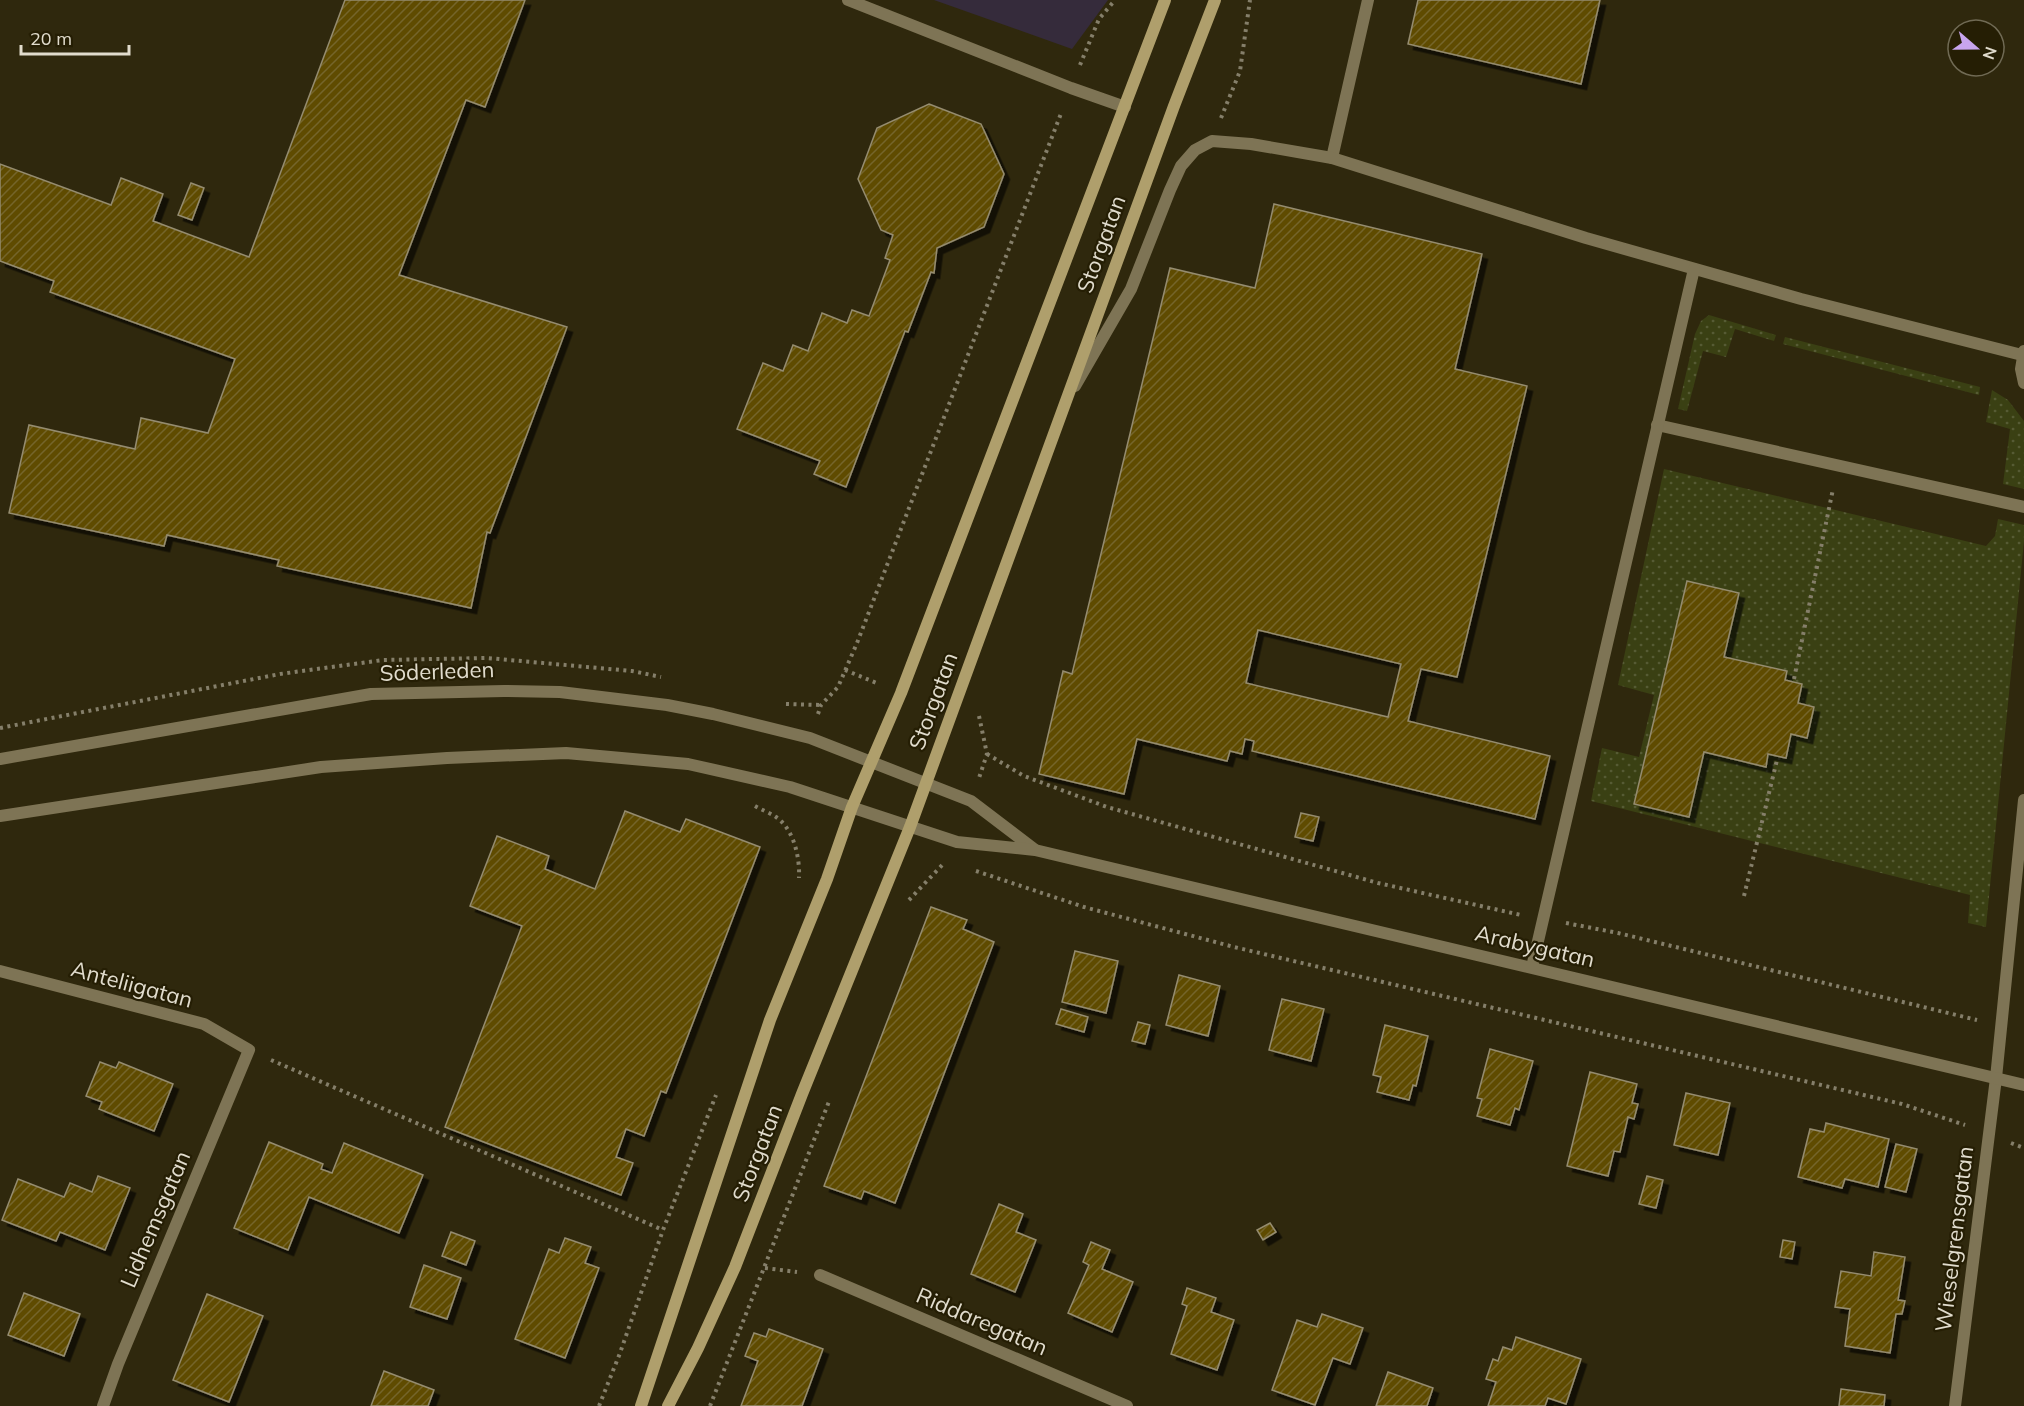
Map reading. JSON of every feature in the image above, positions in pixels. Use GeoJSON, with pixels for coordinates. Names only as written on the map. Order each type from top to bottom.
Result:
{"type":"FeatureCollection","features":[{"type":"Feature","properties":{"kind":"main road","name":"Storgatan"},"geometry":{"type":"LineString","coordinates":[[641,1406],[770,1020],[827,879],[852,807],[905,682],[1166,0]]}},
{"type":"Feature","properties":{"kind":"main road","name":"Storgatan"},"geometry":{"type":"LineString","coordinates":[[668,1406],[698,1348],[735,1267],[910,826],[1215,0]]}},
{"type":"Feature","properties":{"kind":"street"},"geometry":{"type":"LineString","coordinates":[[848,0],[1125,107]]}},
{"type":"Feature","properties":{"kind":"street"},"geometry":{"type":"LineString","coordinates":[[1332,158],[1368,0]]}},
{"type":"Feature","properties":{"kind":"street"},"geometry":{"type":"LineString","coordinates":[[1066,402],[1131,289],[1181,166],[1195,150],[1212,141],[1251,144],[1332,158],[1586,238],[1694,269],[1801,299],[2023,353],[2021,369],[2024,383]]}},
{"type":"Feature","properties":{"kind":"street"},"geometry":{"type":"LineString","coordinates":[[1532,967],[1694,269]]}},
{"type":"Feature","properties":{"kind":"street"},"geometry":{"type":"LineString","coordinates":[[1657,425],[2024,507]]}},
{"type":"Feature","properties":{"kind":"street","name":"Söderleden"},"geometry":{"type":"LineString","coordinates":[[0,759],[360,695],[504,691],[560,692],[713,714],[810,738],[871,763]]}},
{"type":"Feature","properties":{"kind":"street"},"geometry":{"type":"LineString","coordinates":[[0,816],[321,767],[566,753],[688,764],[789,787],[852,807]]}},
{"type":"Feature","properties":{"kind":"street","name":"Arabygatan"},"geometry":{"type":"LineString","coordinates":[[871,763],[971,801],[1035,850]]}},
{"type":"Feature","properties":{"kind":"street","name":"Wieselgrensgatan"},"geometry":{"type":"LineString","coordinates":[[1955,1406],[1996,1078],[2024,800]]}},
{"type":"Feature","properties":{"kind":"street","name":"Arabygatan"},"geometry":{"type":"LineString","coordinates":[[852,807],[957,842],[1035,850],[2024,1085]]}},
{"type":"Feature","properties":{"kind":"street","name":"Anteliigatan"},"geometry":{"type":"LineString","coordinates":[[0,971],[204,1024],[249,1050]]}},
{"type":"Feature","properties":{"kind":"street","name":"Lidhemsgatan"},"geometry":{"type":"LineString","coordinates":[[103,1406],[118,1364],[249,1050]]}},
{"type":"Feature","properties":{"kind":"street","name":"Riddaregatan"},"geometry":{"type":"LineString","coordinates":[[820,1275],[1127,1406]]}},
{"type":"Feature","properties":{"kind":"path"},"geometry":{"type":"LineString","coordinates":[[821,705],[837,687],[857,643],[1071,88],[1099,19],[1115,0]]}},
{"type":"Feature","properties":{"kind":"path"},"geometry":{"type":"LineString","coordinates":[[1212,141],[1240,72],[1250,0]]}},
{"type":"Feature","properties":{"kind":"path"},"geometry":{"type":"LineString","coordinates":[[1794,679],[1838,465]]}},
{"type":"Feature","properties":{"kind":"path"},"geometry":{"type":"LineString","coordinates":[[971,801],[987,754],[978,719],[980,710]]}},
{"type":"Feature","properties":{"kind":"path"},"geometry":{"type":"LineString","coordinates":[[987,754],[1024,776],[1107,807],[1378,883],[1630,936],[2000,1025]]}},
{"type":"Feature","properties":{"kind":"path"},"geometry":{"type":"LineString","coordinates":[[1744,896],[1777,760]]}},
{"type":"Feature","properties":{"kind":"path"},"geometry":{"type":"LineString","coordinates":[[750,804],[778,818],[791,837],[799,860],[799,885]]}},
{"type":"Feature","properties":{"kind":"path"},"geometry":{"type":"LineString","coordinates":[[904,905],[948,860],[957,842]]}},
{"type":"Feature","properties":{"kind":"path"},"geometry":{"type":"LineString","coordinates":[[969,868],[1083,908],[1222,944],[1902,1104],[1952,1120],[2024,1148]]}},
{"type":"Feature","properties":{"kind":"path"},"geometry":{"type":"LineString","coordinates":[[249,1050],[663,1230]]}},
{"type":"Feature","properties":{"kind":"path"},"geometry":{"type":"LineString","coordinates":[[599,1406],[663,1230],[720,1085]]}},
{"type":"Feature","properties":{"kind":"path"},"geometry":{"type":"LineString","coordinates":[[710,1406],[834,1089]]}},
{"type":"Feature","properties":{"kind":"path"},"geometry":{"type":"LineString","coordinates":[[765,1268],[820,1275]]}},
{"type":"Feature","properties":{"kind":"shaded area"},"geometry":{"type":"Polygon","coordinates":[[[934,0],[1108,0],[1072,49],[934,0]]]}},
{"type":"Feature","properties":{"kind":"green space"},"geometry":{"type":"Polygon","coordinates":[[[1709,315],[1776,335],[1774,341],[1735,329],[1726,357],[1703,351],[1687,411],[1678,409],[1695,334],[1701,321],[1709,315]]]}},
{"type":"Feature","properties":{"kind":"green space"},"geometry":{"type":"Polygon","coordinates":[[[1785,337],[1980,387],[1979,395],[1783,344],[1785,337]]]}},
{"type":"Feature","properties":{"kind":"green space"},"geometry":{"type":"Polygon","coordinates":[[[1992,390],[2008,400],[2024,421],[2024,489],[2003,484],[2010,429],[1986,422],[1992,390]]]}},
{"type":"Feature","properties":{"kind":"green space"},"geometry":{"type":"Polygon","coordinates":[[[1664,469],[1986,546],[1995,536],[1998,519],[2024,525],[1986,927],[1968,923],[1970,895],[1591,801],[1602,748],[1639,757],[1654,695],[1618,685],[1664,469]]]}},
{"type":"Feature","properties":{"kind":"building"},"geometry":{"type":"Polygon","coordinates":[[[345,0],[525,0],[485,107],[466,100],[399,275],[567,327],[490,533],[487,532],[471,608],[277,566],[279,560],[167,535],[164,546],[9,513],[29,425],[135,449],[141,418],[208,433],[235,359],[50,292],[54,281],[0,261],[0,164],[111,205],[121,178],[163,194],[153,221],[249,257],[345,0]]]}},
{"type":"Feature","properties":{"kind":"building"},"geometry":{"type":"Polygon","coordinates":[[[1418,0],[1600,0],[1581,84],[1408,44],[1418,0]]]}},
{"type":"Feature","properties":{"kind":"building"},"geometry":{"type":"Polygon","coordinates":[[[929,104],[981,124],[1004,174],[984,227],[937,248],[934,273],[931,272],[908,332],[905,331],[846,487],[814,474],[820,461],[737,429],[763,363],[783,371],[793,345],[808,351],[822,313],[847,323],[852,310],[869,316],[890,260],[885,258],[893,235],[881,230],[858,179],[877,128],[929,104]]]}},
{"type":"Feature","properties":{"kind":"building"},"geometry":{"type":"Polygon","coordinates":[[[191,183],[204,188],[192,220],[178,215],[191,183]]]}},
{"type":"Feature","properties":{"kind":"building"},"geometry":{"type":"Polygon","coordinates":[[[1274,204],[1482,254],[1455,369],[1527,386],[1457,677],[1421,669],[1408,721],[1550,756],[1535,819],[1252,751],[1254,741],[1245,739],[1242,754],[1230,751],[1227,761],[1137,739],[1124,794],[1039,774],[1063,671],[1072,674],[1170,268],[1255,288],[1274,204]],[[1258,630],[1246,683],[1388,717],[1401,664],[1258,630]]]}},
{"type":"Feature","properties":{"kind":"building"},"geometry":{"type":"Polygon","coordinates":[[[1687,581],[1739,593],[1724,657],[1787,671],[1785,680],[1802,684],[1798,703],[1814,707],[1807,738],[1791,734],[1786,758],[1768,754],[1766,767],[1704,752],[1689,817],[1634,804],[1687,581]]]}},
{"type":"Feature","properties":{"kind":"building"},"geometry":{"type":"Polygon","coordinates":[[[625,811],[680,832],[686,819],[760,847],[666,1093],[661,1091],[644,1136],[626,1129],[616,1157],[633,1163],[621,1195],[445,1127],[522,926],[470,906],[497,836],[549,856],[545,869],[595,889],[625,811]]]}},
{"type":"Feature","properties":{"kind":"building"},"geometry":{"type":"Polygon","coordinates":[[[1301,813],[1319,817],[1313,841],[1295,837],[1301,813]]]}},
{"type":"Feature","properties":{"kind":"building"},"geometry":{"type":"Polygon","coordinates":[[[931,907],[967,920],[963,929],[994,942],[895,1203],[864,1191],[861,1199],[824,1186],[931,907]]]}},
{"type":"Feature","properties":{"kind":"building"},"geometry":{"type":"Polygon","coordinates":[[[1075,951],[1118,961],[1106,1013],[1062,1002],[1075,951]]]}},
{"type":"Feature","properties":{"kind":"building"},"geometry":{"type":"Polygon","coordinates":[[[1179,975],[1220,986],[1208,1036],[1166,1025],[1179,975]]]}},
{"type":"Feature","properties":{"kind":"building"},"geometry":{"type":"Polygon","coordinates":[[[1282,999],[1324,1009],[1311,1061],[1269,1050],[1282,999]]]}},
{"type":"Feature","properties":{"kind":"building"},"geometry":{"type":"Polygon","coordinates":[[[1061,1009],[1088,1017],[1084,1032],[1056,1024],[1061,1009]]]}},
{"type":"Feature","properties":{"kind":"building"},"geometry":{"type":"Polygon","coordinates":[[[1138,1022],[1150,1025],[1145,1044],[1132,1041],[1138,1022]]]}},
{"type":"Feature","properties":{"kind":"building"},"geometry":{"type":"Polygon","coordinates":[[[1385,1025],[1428,1036],[1416,1086],[1413,1085],[1409,1100],[1377,1092],[1381,1077],[1373,1075],[1385,1025]]]}},
{"type":"Feature","properties":{"kind":"building"},"geometry":{"type":"Polygon","coordinates":[[[1490,1049],[1533,1061],[1519,1110],[1515,1108],[1510,1125],[1477,1116],[1482,1099],[1477,1098],[1490,1049]]]}},
{"type":"Feature","properties":{"kind":"building"},"geometry":{"type":"Polygon","coordinates":[[[100,1062],[116,1068],[119,1062],[173,1084],[154,1131],[99,1109],[102,1102],[86,1096],[100,1062]]]}},
{"type":"Feature","properties":{"kind":"building"},"geometry":{"type":"Polygon","coordinates":[[[1590,1072],[1637,1084],[1632,1103],[1638,1104],[1634,1119],[1628,1117],[1620,1152],[1614,1151],[1608,1176],[1567,1166],[1590,1072]]]}},
{"type":"Feature","properties":{"kind":"building"},"geometry":{"type":"Polygon","coordinates":[[[1686,1093],[1730,1103],[1718,1155],[1674,1145],[1686,1093]]]}},
{"type":"Feature","properties":{"kind":"building"},"geometry":{"type":"Polygon","coordinates":[[[1826,1123],[1889,1139],[1878,1187],[1845,1179],[1842,1188],[1798,1177],[1810,1129],[1824,1132],[1826,1123]]]}},
{"type":"Feature","properties":{"kind":"building"},"geometry":{"type":"Polygon","coordinates":[[[269,1142],[323,1164],[321,1169],[332,1173],[344,1143],[423,1175],[399,1233],[309,1197],[288,1250],[234,1228],[269,1142]]]}},
{"type":"Feature","properties":{"kind":"building"},"geometry":{"type":"Polygon","coordinates":[[[1896,1144],[1917,1149],[1906,1192],[1885,1187],[1896,1144]]]}},
{"type":"Feature","properties":{"kind":"building"},"geometry":{"type":"Polygon","coordinates":[[[98,1176],[130,1188],[105,1250],[60,1232],[56,1241],[2,1220],[18,1179],[64,1197],[70,1183],[92,1192],[98,1176]]]}},
{"type":"Feature","properties":{"kind":"building"},"geometry":{"type":"Polygon","coordinates":[[[1647,1176],[1663,1180],[1656,1208],[1639,1204],[1647,1176]]]}},
{"type":"Feature","properties":{"kind":"building"},"geometry":{"type":"Polygon","coordinates":[[[999,1204],[1023,1214],[1016,1232],[1036,1240],[1015,1292],[971,1274],[999,1204]]]}},
{"type":"Feature","properties":{"kind":"building"},"geometry":{"type":"Polygon","coordinates":[[[1270,1223],[1276,1232],[1263,1240],[1257,1230],[1270,1223]]]}},
{"type":"Feature","properties":{"kind":"building"},"geometry":{"type":"Polygon","coordinates":[[[451,1232],[475,1241],[466,1265],[442,1256],[451,1232]]]}},
{"type":"Feature","properties":{"kind":"building"},"geometry":{"type":"Polygon","coordinates":[[[565,1238],[591,1247],[585,1263],[599,1268],[565,1358],[515,1339],[549,1249],[559,1253],[565,1238]]]}},
{"type":"Feature","properties":{"kind":"building"},"geometry":{"type":"Polygon","coordinates":[[[1783,1240],[1795,1242],[1792,1259],[1780,1257],[1783,1240]]]}},
{"type":"Feature","properties":{"kind":"building"},"geometry":{"type":"Polygon","coordinates":[[[1091,1242],[1110,1250],[1102,1269],[1133,1282],[1112,1332],[1068,1313],[1089,1265],[1083,1262],[1091,1242]]]}},
{"type":"Feature","properties":{"kind":"building"},"geometry":{"type":"Polygon","coordinates":[[[1874,1252],[1905,1257],[1898,1300],[1905,1301],[1902,1314],[1896,1314],[1890,1353],[1845,1346],[1850,1309],[1835,1307],[1841,1271],[1871,1276],[1874,1252]]]}},
{"type":"Feature","properties":{"kind":"building"},"geometry":{"type":"Polygon","coordinates":[[[424,1265],[461,1278],[447,1319],[410,1307],[424,1265]]]}},
{"type":"Feature","properties":{"kind":"building"},"geometry":{"type":"Polygon","coordinates":[[[1187,1288],[1216,1298],[1211,1312],[1234,1320],[1217,1370],[1171,1354],[1187,1306],[1182,1304],[1187,1288]]]}},
{"type":"Feature","properties":{"kind":"building"},"geometry":{"type":"Polygon","coordinates":[[[24,1293],[80,1314],[64,1356],[8,1335],[24,1293]]]}},
{"type":"Feature","properties":{"kind":"building"},"geometry":{"type":"Polygon","coordinates":[[[207,1294],[263,1316],[229,1402],[173,1380],[207,1294]]]}},
{"type":"Feature","properties":{"kind":"building"},"geometry":{"type":"Polygon","coordinates":[[[1322,1314],[1363,1328],[1350,1364],[1333,1358],[1315,1405],[1272,1390],[1297,1320],[1317,1327],[1322,1314]]]}},
{"type":"Feature","properties":{"kind":"building"},"geometry":{"type":"Polygon","coordinates":[[[769,1329],[823,1349],[802,1406],[741,1406],[758,1361],[745,1356],[754,1333],[766,1337],[769,1329]]]}},
{"type":"Feature","properties":{"kind":"building"},"geometry":{"type":"Polygon","coordinates":[[[1516,1337],[1581,1359],[1566,1404],[1548,1398],[1545,1406],[1488,1406],[1496,1382],[1486,1379],[1493,1359],[1498,1361],[1503,1347],[1512,1350],[1516,1337]]]}},
{"type":"Feature","properties":{"kind":"building"},"geometry":{"type":"Polygon","coordinates":[[[384,1371],[434,1390],[428,1406],[371,1406],[384,1371]]]}},
{"type":"Feature","properties":{"kind":"building"},"geometry":{"type":"Polygon","coordinates":[[[1388,1372],[1433,1388],[1427,1406],[1376,1406],[1388,1372]]]}},
{"type":"Feature","properties":{"kind":"building"},"geometry":{"type":"Polygon","coordinates":[[[1841,1389],[1885,1395],[1884,1406],[1839,1406],[1841,1389]]]}}]}
